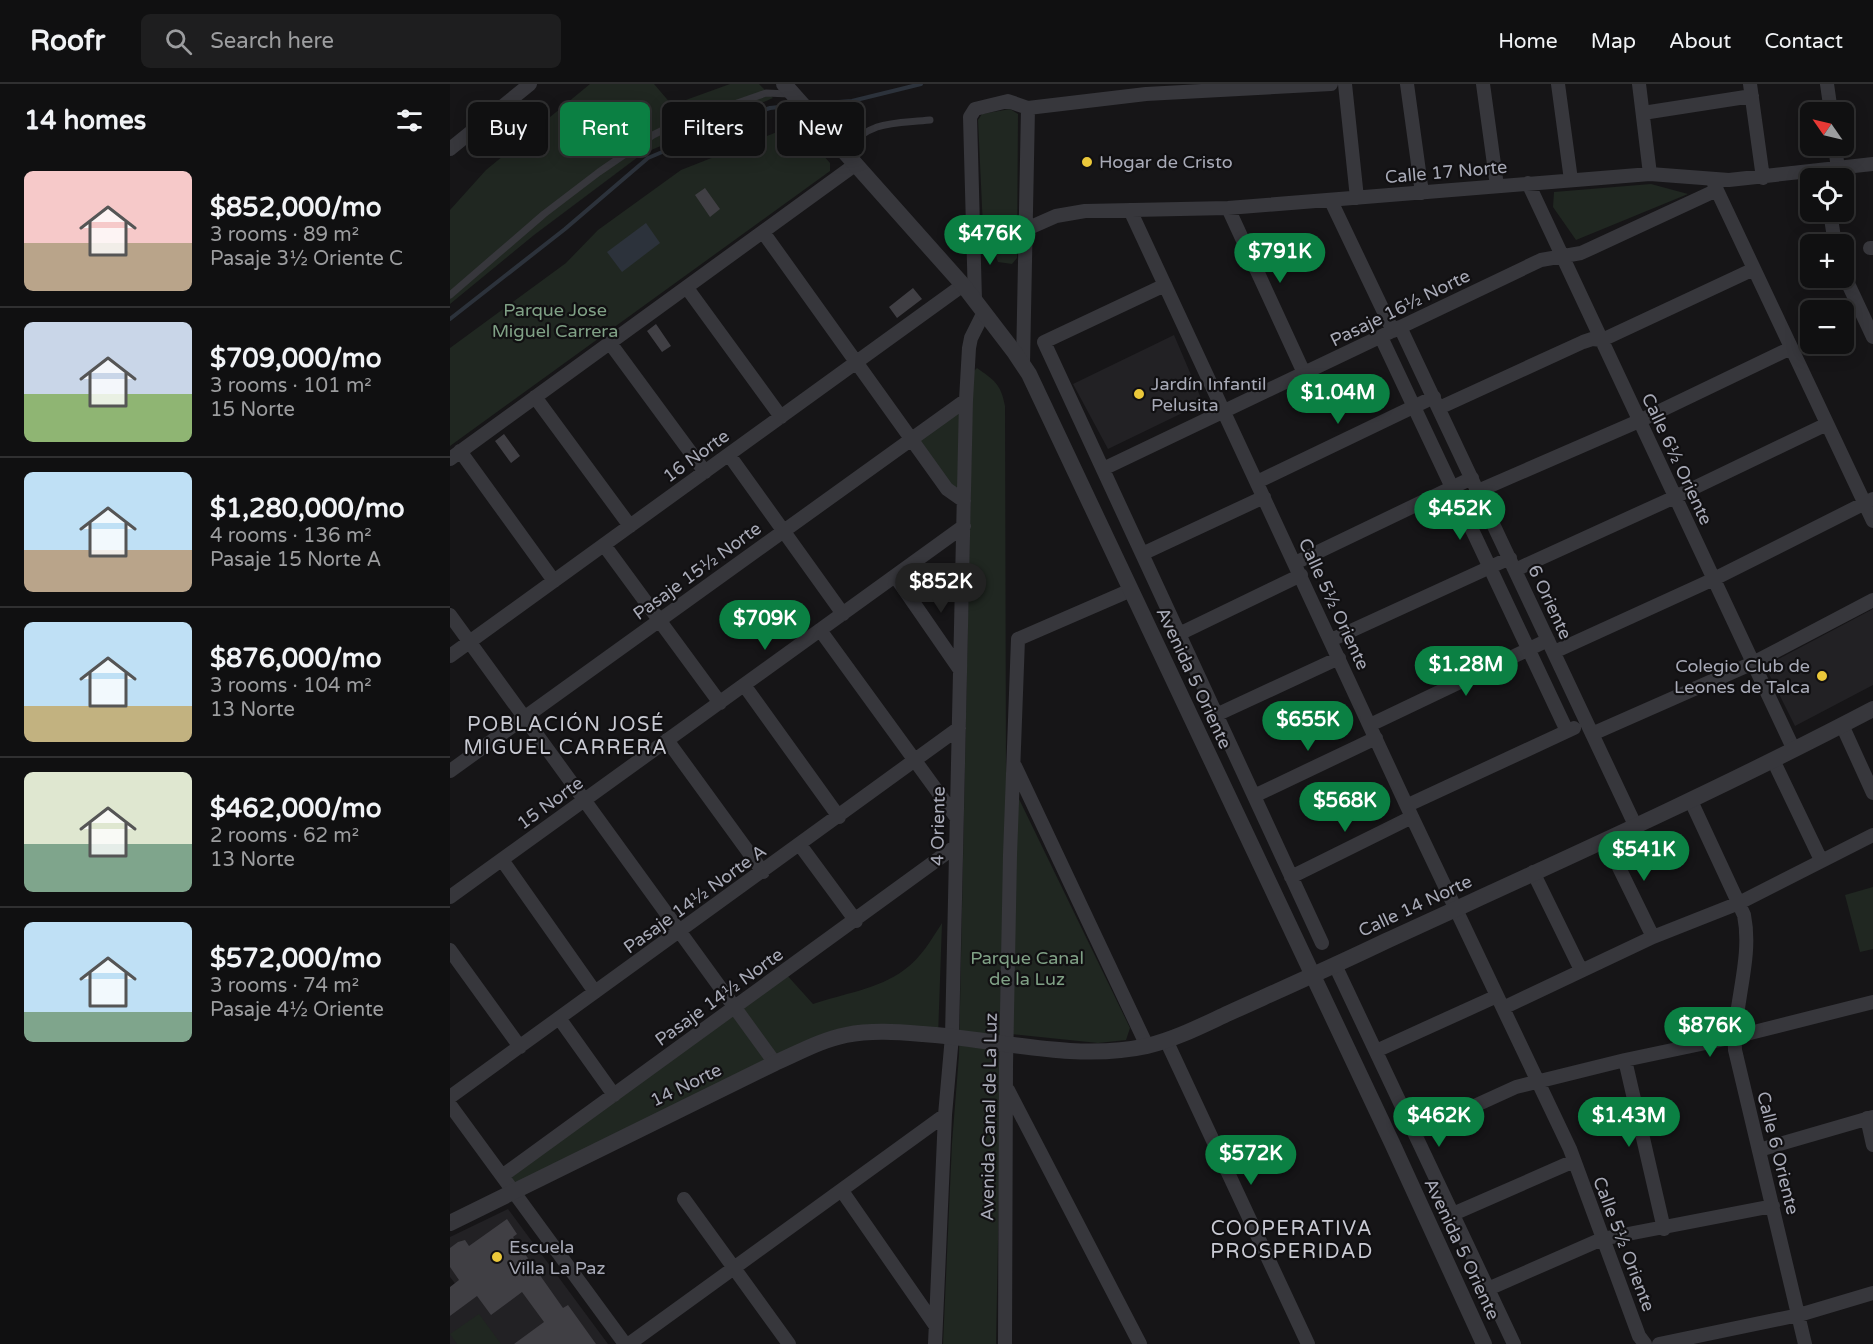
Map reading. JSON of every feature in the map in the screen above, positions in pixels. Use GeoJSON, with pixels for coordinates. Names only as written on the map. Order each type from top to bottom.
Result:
{"type":"FeatureCollection","features":[{"type":"Feature","properties":{"kind":"street"},"geometry":{"type":"LineString","coordinates":[[453,141],[530,84]]}},
{"type":"Feature","properties":{"kind":"street"},"geometry":{"type":"LineString","coordinates":[[980,306],[971,111],[1008,101],[1028,108],[1146,94],[1331,84]]}},
{"type":"Feature","properties":{"kind":"street"},"geometry":{"type":"LineString","coordinates":[[1345,84],[1358,198]]}},
{"type":"Feature","properties":{"kind":"street"},"geometry":{"type":"LineString","coordinates":[[1407,84],[1422,193]]}},
{"type":"Feature","properties":{"kind":"street"},"geometry":{"type":"LineString","coordinates":[[1483,84],[1497,186]]}},
{"type":"Feature","properties":{"kind":"street"},"geometry":{"type":"LineString","coordinates":[[1558,84],[1571,180]]}},
{"type":"Feature","properties":{"kind":"street"},"geometry":{"type":"LineString","coordinates":[[1639,84],[1650,174]]}},
{"type":"Feature","properties":{"kind":"street"},"geometry":{"type":"LineString","coordinates":[[1827,84],[1830,102]]}},
{"type":"Feature","properties":{"kind":"street","name":"Avenida 5 Oriente"},"geometry":{"type":"LineString","coordinates":[[788,89],[800,102]]}},
{"type":"Feature","properties":{"kind":"street"},"geometry":{"type":"LineString","coordinates":[[1643,113],[1751,90],[1763,178]]}},
{"type":"Feature","properties":{"kind":"street"},"geometry":{"type":"LineString","coordinates":[[1023,364],[1028,108]]}},
{"type":"Feature","properties":{"kind":"street","name":"Avenida 5 Oriente"},"geometry":{"type":"LineString","coordinates":[[849,156],[963,285],[1023,364],[1313,975],[1484,1344]]}},
{"type":"Feature","properties":{"kind":"street"},"geometry":{"type":"LineString","coordinates":[[554,581],[455,455],[856,164]]}},
{"type":"Feature","properties":{"kind":"street","name":"Calle 17 Norte"},"geometry":{"type":"LineString","coordinates":[[1851,168],[1873,164]]}},
{"type":"Feature","properties":{"kind":"street","name":"Calle 17 Norte"},"geometry":{"type":"LineString","coordinates":[[1025,233],[1043,221],[1071,213],[1228,208],[1650,174],[1715,185],[1800,175]]}},
{"type":"Feature","properties":{"kind":"street","name":"Calle 6½ Oriente"},"geometry":{"type":"LineString","coordinates":[[1528,183],[1794,750]]}},
{"type":"Feature","properties":{"kind":"street"},"geometry":{"type":"LineString","coordinates":[[1715,185],[1827,424],[1869,501],[1873,521]]}},
{"type":"Feature","properties":{"kind":"street","name":"Pasaje 16½ Norte"},"geometry":{"type":"LineString","coordinates":[[1103,469],[1541,261],[1581,253],[1715,185]]}},
{"type":"Feature","properties":{"kind":"street","name":"6 Oriente"},"geometry":{"type":"LineString","coordinates":[[1331,201],[1391,332],[1414,406],[1567,731]]}},
{"type":"Feature","properties":{"kind":"street"},"geometry":{"type":"LineString","coordinates":[[1228,208],[1304,373]]}},
{"type":"Feature","properties":{"kind":"street","name":"Calle 5½ Oriente"},"geometry":{"type":"LineString","coordinates":[[1130,210],[1574,1161],[1642,1343]]}},
{"type":"Feature","properties":{"kind":"street"},"geometry":{"type":"LineString","coordinates":[[763,232],[947,489],[964,501]]}},
{"type":"Feature","properties":{"kind":"street"},"geometry":{"type":"LineString","coordinates":[[1257,482],[1414,406],[1436,402],[1583,342],[1592,339],[1602,340],[1754,269]]}},
{"type":"Feature","properties":{"kind":"street","name":"16 Norte"},"geometry":{"type":"LineString","coordinates":[[450,657],[963,285]]}},
{"type":"Feature","properties":{"kind":"street"},"geometry":{"type":"LineString","coordinates":[[1165,285],[1044,342],[1322,943]]}},
{"type":"Feature","properties":{"kind":"street"},"geometry":{"type":"LineString","coordinates":[[687,288],[781,417]]}},
{"type":"Feature","properties":{"kind":"street"},"geometry":{"type":"LineString","coordinates":[[1850,288],[1873,337]]}},
{"type":"Feature","properties":{"kind":"street","name":"4 Oriente"},"geometry":{"type":"LineString","coordinates":[[935,1344],[945,1116],[952,1036],[966,400],[969,348],[980,306]]}},
{"type":"Feature","properties":{"kind":"street","name":"6 Oriente"},"geometry":{"type":"LineString","coordinates":[[1391,332],[1436,402],[1636,826]]}},
{"type":"Feature","properties":{"kind":"street"},"geometry":{"type":"LineString","coordinates":[[610,343],[705,472]]}},
{"type":"Feature","properties":{"kind":"street"},"geometry":{"type":"LineString","coordinates":[[1179,634],[1453,487],[1475,484],[1640,421],[1791,348]]}},
{"type":"Feature","properties":{"kind":"street"},"geometry":{"type":"LineString","coordinates":[[535,397],[630,526]]}},
{"type":"Feature","properties":{"kind":"street","name":"Pasaje 15½ Norte"},"geometry":{"type":"LineString","coordinates":[[450,771],[966,400]]}},
{"type":"Feature","properties":{"kind":"street"},"geometry":{"type":"LineString","coordinates":[[1331,640],[1490,568],[1512,564],[1676,497],[1827,424]]}},
{"type":"Feature","properties":{"kind":"street"},"geometry":{"type":"LineString","coordinates":[[729,455],[843,614]]}},
{"type":"Feature","properties":{"kind":"street"},"geometry":{"type":"LineString","coordinates":[[1142,554],[1264,497]]}},
{"type":"Feature","properties":{"kind":"street"},"geometry":{"type":"LineString","coordinates":[[1254,796],[1529,649],[1551,646],[1714,579],[1869,501]]}},
{"type":"Feature","properties":{"kind":"street","name":"15 Norte"},"geometry":{"type":"LineString","coordinates":[[450,897],[964,526]]}},
{"type":"Feature","properties":{"kind":"street"},"geometry":{"type":"LineString","coordinates":[[604,545],[720,703]]}},
{"type":"Feature","properties":{"kind":"street"},"geometry":{"type":"LineString","coordinates":[[895,576],[960,670]]}},
{"type":"Feature","properties":{"kind":"street","name":"Avenida Canal de La Luz"},"geometry":{"type":"LineString","coordinates":[[1005,1344],[1007,1088],[1017,639],[1131,590]]}},
{"type":"Feature","properties":{"kind":"street"},"geometry":{"type":"LineString","coordinates":[[1292,877],[1410,811],[1567,731],[1589,728],[1753,663],[1873,600]]}},
{"type":"Feature","properties":{"kind":"street"},"geometry":{"type":"LineString","coordinates":[[450,615],[775,1063]]}},
{"type":"Feature","properties":{"kind":"street"},"geometry":{"type":"LineString","coordinates":[[820,630],[956,817]]}},
{"type":"Feature","properties":{"kind":"street"},"geometry":{"type":"LineString","coordinates":[[1216,715],[1339,658]]}},
{"type":"Feature","properties":{"kind":"street"},"geometry":{"type":"LineString","coordinates":[[744,685],[839,817]]}},
{"type":"Feature","properties":{"kind":"street","name":"Calle 14 Norte"},"geometry":{"type":"LineString","coordinates":[[952,1036],[1008,1044],[1088,1051],[1147,1046],[1166,1040],[1335,965],[1533,872],[1606,841],[1691,801],[1873,709]]}},
{"type":"Feature","properties":{"kind":"street"},"geometry":{"type":"LineString","coordinates":[[1842,725],[1873,793]]}},
{"type":"Feature","properties":{"kind":"street","name":"Pasaje 14½ Norte A"},"geometry":{"type":"LineString","coordinates":[[450,1097],[959,729]]}},
{"type":"Feature","properties":{"kind":"street"},"geometry":{"type":"LineString","coordinates":[[667,740],[763,872]]}},
{"type":"Feature","properties":{"kind":"street"},"geometry":{"type":"LineString","coordinates":[[1773,760],[1821,860]]}},
{"type":"Feature","properties":{"kind":"street"},"geometry":{"type":"LineString","coordinates":[[1013,763],[1147,1046]]}},
{"type":"Feature","properties":{"kind":"street","name":"Calle 6 Oriente"},"geometry":{"type":"LineString","coordinates":[[1691,801],[1739,903],[1747,931],[1734,1037],[1737,1061],[1805,1344]]}},
{"type":"Feature","properties":{"kind":"street"},"geometry":{"type":"LineString","coordinates":[[1376,1052],[1581,970],[1653,937],[1739,903],[1873,835]]}},
{"type":"Feature","properties":{"kind":"street"},"geometry":{"type":"LineString","coordinates":[[1606,841],[1653,937]]}},
{"type":"Feature","properties":{"kind":"street"},"geometry":{"type":"LineString","coordinates":[[800,845],[856,921]]}},
{"type":"Feature","properties":{"kind":"street","name":"Pasaje 14½ Norte"},"geometry":{"type":"LineString","coordinates":[[502,1176],[856,921],[956,846]]}},
{"type":"Feature","properties":{"kind":"street"},"geometry":{"type":"LineString","coordinates":[[502,860],[595,992]]}},
{"type":"Feature","properties":{"kind":"street"},"geometry":{"type":"LineString","coordinates":[[1533,872],[1581,970]]}},
{"type":"Feature","properties":{"kind":"street"},"geometry":{"type":"LineString","coordinates":[[450,950],[520,1047]]}},
{"type":"Feature","properties":{"kind":"street"},"geometry":{"type":"LineString","coordinates":[[1335,965],[1514,1344]]}},
{"type":"Feature","properties":{"kind":"street"},"geometry":{"type":"LineString","coordinates":[[1415,1133],[1516,1087],[1625,1060],[1734,1037],[1873,1002]]}},
{"type":"Feature","properties":{"kind":"street"},"geometry":{"type":"LineString","coordinates":[[560,1018],[614,1095]]}},
{"type":"Feature","properties":{"kind":"street","name":"14 Norte"},"geometry":{"type":"LineString","coordinates":[[450,1223],[775,1063],[830,1039],[889,1031],[952,1036]]}},
{"type":"Feature","properties":{"kind":"street"},"geometry":{"type":"LineString","coordinates":[[1166,1040],[1308,1344]]}},
{"type":"Feature","properties":{"kind":"street"},"geometry":{"type":"LineString","coordinates":[[1625,1060],[1664,1228]]}},
{"type":"Feature","properties":{"kind":"street"},"geometry":{"type":"LineString","coordinates":[[1007,1088],[1140,1344]]}},
{"type":"Feature","properties":{"kind":"street"},"geometry":{"type":"LineString","coordinates":[[450,1105],[627,1344],[945,1116]]}},
{"type":"Feature","properties":{"kind":"street"},"geometry":{"type":"LineString","coordinates":[[1759,1150],[1870,1118],[1873,1144]]}},
{"type":"Feature","properties":{"kind":"street"},"geometry":{"type":"LineString","coordinates":[[1453,1214],[1574,1161]]}},
{"type":"Feature","properties":{"kind":"street"},"geometry":{"type":"LineString","coordinates":[[842,1191],[935,1325]]}},
{"type":"Feature","properties":{"kind":"street"},"geometry":{"type":"LineString","coordinates":[[684,1199],[789,1344]]}},
{"type":"Feature","properties":{"kind":"street"},"geometry":{"type":"LineString","coordinates":[[1488,1289],[1602,1239],[1773,1206]]}},
{"type":"Feature","properties":{"kind":"street"},"geometry":{"type":"LineString","coordinates":[[1659,1344],[1798,1314],[1873,1293]]}},
{"type":"Feature","properties":{"kind":"lane"},"geometry":{"type":"LineString","coordinates":[[450,295],[544,214],[653,135],[671,126],[766,93],[788,89]]}},
{"type":"Feature","properties":{"kind":"lane"},"geometry":{"type":"LineString","coordinates":[[864,132],[879,125],[930,120]]}},
{"type":"Feature","properties":{"kind":"shaded area"},"geometry":{"type":"Polygon","coordinates":[[[646,223],[660,243],[622,272],[607,252],[646,223]]]}},
{"type":"Feature","properties":{"kind":"shaded area","name":"Jardín Infantil Pelusita"},"geometry":{"type":"Polygon","coordinates":[[[1174,335],[1203,403],[1108,449],[1073,384],[1174,335]]]}},
{"type":"Feature","properties":{"kind":"shaded area","name":"Colegio Club de Leones de Talca"},"geometry":{"type":"Polygon","coordinates":[[[1873,609],[1873,685],[1795,726],[1765,666],[1873,609]]]}},
{"type":"Feature","properties":{"kind":"shaded area","name":"Escuela Villa La Paz"},"geometry":{"type":"Polygon","coordinates":[[[508,1209],[608,1344],[450,1344],[450,1316],[469,1301],[450,1277],[450,1237],[508,1209]]]}},
{"type":"Feature","properties":{"kind":"green space"},"geometry":{"type":"Polygon","coordinates":[[[590,84],[654,84],[669,102],[662,102],[662,145],[650,151],[650,102],[568,102],[590,84]]]}},
{"type":"Feature","properties":{"kind":"green space"},"geometry":{"type":"Polygon","coordinates":[[[730,84],[759,84],[773,98],[764,102],[680,102],[730,84]]]}},
{"type":"Feature","properties":{"kind":"green space"},"geometry":{"type":"Polygon","coordinates":[[[560,109],[560,156],[639,156],[534,235],[450,304],[450,210],[486,170],[503,156],[548,156],[548,119],[560,109]]]}},
{"type":"Feature","properties":{"kind":"green space"},"geometry":{"type":"Polygon","coordinates":[[[1010,109],[1018,114],[1017,258],[1012,264],[998,262],[994,239],[985,234],[983,228],[978,120],[982,114],[1010,109]]]}},
{"type":"Feature","properties":{"kind":"green space","name":"Parque Jose Miguel Carrera"},"geometry":{"type":"Polygon","coordinates":[[[777,132],[777,156],[824,156],[830,163],[830,171],[450,446],[450,348],[566,263],[598,230],[681,170],[716,156],[765,156],[765,137],[777,132]]]}},
{"type":"Feature","properties":{"kind":"green space"},"geometry":{"type":"Polygon","coordinates":[[[1651,184],[1688,194],[1576,240],[1553,207],[1554,192],[1651,184]]]}},
{"type":"Feature","properties":{"kind":"green space","name":"Parque Canal de la Luz"},"geometry":{"type":"Polygon","coordinates":[[[977,368],[996,383],[1005,406],[1006,772],[1130,1028],[1126,1040],[1098,1043],[1002,1033],[996,1344],[943,1344],[952,1143],[959,1055],[973,372],[977,368]]]}},
{"type":"Feature","properties":{"kind":"green space"},"geometry":{"type":"Polygon","coordinates":[[[961,411],[959,486],[954,489],[920,442],[920,438],[961,411]]]}},
{"type":"Feature","properties":{"kind":"green space"},"geometry":{"type":"Polygon","coordinates":[[[1873,887],[1873,949],[1860,952],[1845,895],[1873,887]]]}},
{"type":"Feature","properties":{"kind":"green space"},"geometry":{"type":"Polygon","coordinates":[[[942,923],[938,1037],[843,1031],[516,1186],[509,1175],[785,973],[813,1004],[860,990],[894,977],[910,965],[942,923]]]}},
{"type":"Feature","properties":{"kind":"green space"},"geometry":{"type":"Polygon","coordinates":[[[479,1314],[501,1344],[457,1344],[450,1334],[479,1314]]]}},
{"type":"Feature","properties":{"kind":"building"},"geometry":{"type":"Polygon","coordinates":[[[705,188],[720,209],[710,217],[695,195],[705,188]]]}},
{"type":"Feature","properties":{"kind":"building"},"geometry":{"type":"Polygon","coordinates":[[[913,288],[922,299],[897,318],[889,307],[913,288]]]}},
{"type":"Feature","properties":{"kind":"building"},"geometry":{"type":"Polygon","coordinates":[[[656,324],[671,346],[662,352],[647,331],[656,324]]]}},
{"type":"Feature","properties":{"kind":"building"},"geometry":{"type":"Polygon","coordinates":[[[504,434],[520,456],[511,463],[495,441],[504,434]]]}},
{"type":"Feature","properties":{"kind":"building"},"geometry":{"type":"Polygon","coordinates":[[[507,1219],[517,1234],[513,1237],[563,1308],[568,1305],[596,1344],[514,1344],[544,1322],[522,1292],[491,1315],[477,1296],[450,1316],[450,1287],[459,1280],[450,1267],[450,1248],[465,1240],[469,1246],[507,1219]]]}},
{"type":"Feature","properties":{"kind":"waterway"},"geometry":{"type":"LineString","coordinates":[[838,102],[852,101],[921,84]]}},
{"type":"Feature","properties":{"kind":"waterway"},"geometry":{"type":"LineString","coordinates":[[450,319],[565,229],[648,158],[752,114],[777,107]]}},
{"type":"Feature","properties":{"kind":"place","name":"Hogar de Cristo"},"geometry":{"type":"Point","coordinates":[1087,162]}},
{"type":"Feature","properties":{"kind":"place","name":"Jardín Infantil Pelusita"},"geometry":{"type":"Point","coordinates":[1139,394]}},
{"type":"Feature","properties":{"kind":"place","name":"Colegio Club de Leones de Talca"},"geometry":{"type":"Point","coordinates":[1822,676]}},
{"type":"Feature","properties":{"kind":"place","name":"Escuela Villa La Paz"},"geometry":{"type":"Point","coordinates":[497,1257]}},
{"type":"Feature","properties":{"kind":"district","name":"POBLACIÓN JOSÉ MIGUEL CARRERA"},"geometry":{"type":"Point","coordinates":[566,736]}},
{"type":"Feature","properties":{"kind":"district","name":"COOPERATIVA PROSPERIDAD"},"geometry":{"type":"Point","coordinates":[1292,1240]}}]}
